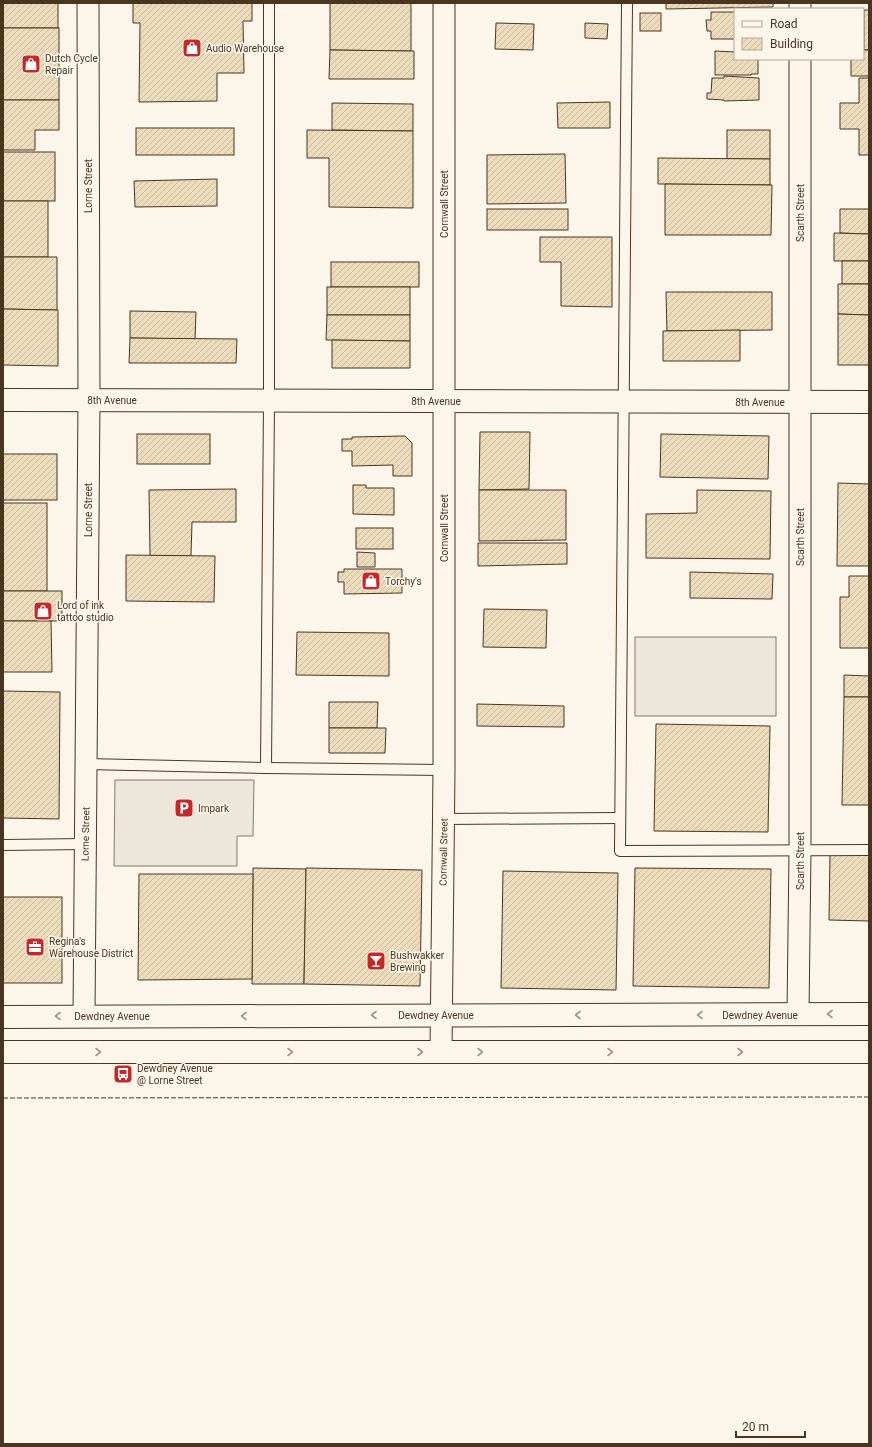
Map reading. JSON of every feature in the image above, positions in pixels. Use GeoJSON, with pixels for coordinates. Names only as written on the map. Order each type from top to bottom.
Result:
{"type":"FeatureCollection","features":[{"type":"Feature","properties":{"kind":"main road","name":"8th Avenue"},"geometry":{"type":"LineString","coordinates":[[3,400],[869,402]]}},
{"type":"Feature","properties":{"kind":"main road","name":"Dewdney Avenue"},"geometry":{"type":"LineString","coordinates":[[3,1017],[869,1014]]}},
{"type":"Feature","properties":{"kind":"main road"},"geometry":{"type":"LineString","coordinates":[[3,1052],[869,1052]]}},
{"type":"Feature","properties":{"kind":"street","name":"Lorne Street"},"geometry":{"type":"LineString","coordinates":[[84,1016],[88,400],[88,3]]}},
{"type":"Feature","properties":{"kind":"street","name":"Cornwall Street"},"geometry":{"type":"LineString","coordinates":[[441,1052],[444,770],[444,3]]}},
{"type":"Feature","properties":{"kind":"street","name":"Scarth Street"},"geometry":{"type":"LineString","coordinates":[[798,1014],[800,851],[800,60]]}},
{"type":"Feature","properties":{"kind":"lane"},"geometry":{"type":"LineString","coordinates":[[266,768],[269,401],[269,3]]}},
{"type":"Feature","properties":{"kind":"lane"},"geometry":{"type":"LineString","coordinates":[[627,3],[620,851],[869,850]]}},
{"type":"Feature","properties":{"kind":"lane"},"geometry":{"type":"LineString","coordinates":[[86,764],[444,770]]}},
{"type":"Feature","properties":{"kind":"lane"},"geometry":{"type":"LineString","coordinates":[[443,819],[620,818]]}},
{"type":"Feature","properties":{"kind":"lane"},"geometry":{"type":"LineString","coordinates":[[3,845],[85,844]]}},
{"type":"Feature","properties":{"kind":"shaded area"},"geometry":{"type":"Polygon","coordinates":[[[635,637],[776,637],[776,716],[635,716],[635,637]]]}},
{"type":"Feature","properties":{"kind":"shaded area","name":"Impark"},"geometry":{"type":"Polygon","coordinates":[[[115,780],[254,780],[253,836],[237,836],[237,866],[114,866],[115,780]]]}},
{"type":"Feature","properties":{"kind":"building"},"geometry":{"type":"Polygon","coordinates":[[[3,3],[58,3],[58,28],[3,28],[3,3]]]}},
{"type":"Feature","properties":{"kind":"building","name":"Audio Warehouse"},"geometry":{"type":"Polygon","coordinates":[[[133,3],[252,3],[252,21],[243,21],[244,73],[217,73],[217,101],[139,102],[140,23],[133,23],[133,3]]]}},
{"type":"Feature","properties":{"kind":"building"},"geometry":{"type":"Polygon","coordinates":[[[330,3],[411,3],[411,51],[330,50],[330,3]]]}},
{"type":"Feature","properties":{"kind":"building"},"geometry":{"type":"Polygon","coordinates":[[[666,3],[773,3],[773,7],[666,9],[666,3]]]}},
{"type":"Feature","properties":{"kind":"building"},"geometry":{"type":"Polygon","coordinates":[[[864,10],[869,10],[869,50],[864,50],[864,10]]]}},
{"type":"Feature","properties":{"kind":"building"},"geometry":{"type":"Polygon","coordinates":[[[711,12],[734,12],[734,39],[711,39],[711,31],[707,31],[706,20],[711,20],[711,12]]]}},
{"type":"Feature","properties":{"kind":"building"},"geometry":{"type":"Polygon","coordinates":[[[640,13],[661,13],[661,31],[640,31],[640,13]]]}},
{"type":"Feature","properties":{"kind":"building"},"geometry":{"type":"Polygon","coordinates":[[[496,23],[534,24],[533,50],[495,49],[496,23]]]}},
{"type":"Feature","properties":{"kind":"building"},"geometry":{"type":"Polygon","coordinates":[[[585,23],[608,24],[607,39],[585,38],[585,23]]]}},
{"type":"Feature","properties":{"kind":"building","name":"Dutch Cycle Repair"},"geometry":{"type":"Polygon","coordinates":[[[3,28],[59,28],[59,100],[3,100],[3,28]]]}},
{"type":"Feature","properties":{"kind":"building"},"geometry":{"type":"Polygon","coordinates":[[[330,50],[414,51],[414,79],[329,79],[330,50]]]}},
{"type":"Feature","properties":{"kind":"building"},"geometry":{"type":"Polygon","coordinates":[[[864,50],[869,50],[869,76],[851,76],[851,60],[864,60],[864,50]]]}},
{"type":"Feature","properties":{"kind":"building"},"geometry":{"type":"Polygon","coordinates":[[[715,51],[734,52],[734,60],[758,60],[758,74],[715,75],[715,51]]]}},
{"type":"Feature","properties":{"kind":"building"},"geometry":{"type":"Polygon","coordinates":[[[724,76],[759,78],[759,100],[724,101],[707,99],[707,93],[711,93],[712,78],[724,78],[724,76]]]}},
{"type":"Feature","properties":{"kind":"building"},"geometry":{"type":"Polygon","coordinates":[[[859,78],[869,78],[869,155],[859,155],[859,129],[840,129],[840,103],[859,103],[859,78]]]}},
{"type":"Feature","properties":{"kind":"building"},"geometry":{"type":"Polygon","coordinates":[[[3,100],[59,100],[59,130],[35,130],[35,150],[3,150],[3,100]]]}},
{"type":"Feature","properties":{"kind":"building"},"geometry":{"type":"Polygon","coordinates":[[[610,102],[610,128],[558,128],[557,103],[610,102]]]}},
{"type":"Feature","properties":{"kind":"building"},"geometry":{"type":"Polygon","coordinates":[[[332,103],[413,104],[413,131],[332,130],[332,103]]]}},
{"type":"Feature","properties":{"kind":"building"},"geometry":{"type":"Polygon","coordinates":[[[136,128],[234,128],[234,155],[136,155],[136,128]]]}},
{"type":"Feature","properties":{"kind":"building"},"geometry":{"type":"Polygon","coordinates":[[[307,130],[413,131],[413,208],[329,207],[329,158],[307,158],[307,130]]]}},
{"type":"Feature","properties":{"kind":"building"},"geometry":{"type":"Polygon","coordinates":[[[727,130],[770,130],[770,159],[727,159],[727,130]]]}},
{"type":"Feature","properties":{"kind":"building"},"geometry":{"type":"Polygon","coordinates":[[[3,152],[55,152],[55,201],[3,201],[3,152]]]}},
{"type":"Feature","properties":{"kind":"building"},"geometry":{"type":"Polygon","coordinates":[[[565,154],[566,203],[487,204],[487,155],[565,154]]]}},
{"type":"Feature","properties":{"kind":"building"},"geometry":{"type":"Polygon","coordinates":[[[658,158],[770,159],[770,185],[658,184],[658,158]]]}},
{"type":"Feature","properties":{"kind":"building"},"geometry":{"type":"Polygon","coordinates":[[[217,179],[217,206],[135,207],[134,181],[217,179]]]}},
{"type":"Feature","properties":{"kind":"building"},"geometry":{"type":"Polygon","coordinates":[[[665,184],[772,185],[771,235],[665,235],[665,184]]]}},
{"type":"Feature","properties":{"kind":"building"},"geometry":{"type":"Polygon","coordinates":[[[3,201],[48,201],[48,257],[3,257],[3,201]]]}},
{"type":"Feature","properties":{"kind":"building"},"geometry":{"type":"Polygon","coordinates":[[[487,209],[568,209],[568,230],[487,230],[487,209]]]}},
{"type":"Feature","properties":{"kind":"building"},"geometry":{"type":"Polygon","coordinates":[[[840,209],[869,209],[869,234],[840,233],[840,209]]]}},
{"type":"Feature","properties":{"kind":"building"},"geometry":{"type":"Polygon","coordinates":[[[834,233],[869,234],[869,261],[834,261],[834,233]]]}},
{"type":"Feature","properties":{"kind":"building"},"geometry":{"type":"Polygon","coordinates":[[[540,237],[612,237],[612,307],[561,306],[561,262],[540,262],[540,237]]]}},
{"type":"Feature","properties":{"kind":"building"},"geometry":{"type":"Polygon","coordinates":[[[3,257],[57,257],[57,310],[3,309],[3,257]]]}},
{"type":"Feature","properties":{"kind":"building"},"geometry":{"type":"Polygon","coordinates":[[[842,261],[869,261],[869,284],[842,284],[842,261]]]}},
{"type":"Feature","properties":{"kind":"building"},"geometry":{"type":"Polygon","coordinates":[[[331,262],[419,262],[419,287],[331,287],[331,262]]]}},
{"type":"Feature","properties":{"kind":"building"},"geometry":{"type":"Polygon","coordinates":[[[838,284],[869,284],[869,315],[838,314],[838,284]]]}},
{"type":"Feature","properties":{"kind":"building"},"geometry":{"type":"Polygon","coordinates":[[[327,287],[410,287],[410,315],[327,315],[327,287]]]}},
{"type":"Feature","properties":{"kind":"building"},"geometry":{"type":"Polygon","coordinates":[[[666,292],[772,292],[772,330],[667,331],[666,292]]]}},
{"type":"Feature","properties":{"kind":"building"},"geometry":{"type":"Polygon","coordinates":[[[3,309],[58,310],[58,366],[3,365],[3,309]]]}},
{"type":"Feature","properties":{"kind":"building"},"geometry":{"type":"Polygon","coordinates":[[[130,311],[196,312],[195,339],[130,338],[130,311]]]}},
{"type":"Feature","properties":{"kind":"building"},"geometry":{"type":"Polygon","coordinates":[[[838,314],[869,315],[869,365],[838,365],[838,314]]]}},
{"type":"Feature","properties":{"kind":"building"},"geometry":{"type":"Polygon","coordinates":[[[327,315],[410,315],[410,341],[326,340],[327,315]]]}},
{"type":"Feature","properties":{"kind":"building"},"geometry":{"type":"Polygon","coordinates":[[[740,330],[740,361],[663,361],[663,331],[740,330]]]}},
{"type":"Feature","properties":{"kind":"building"},"geometry":{"type":"Polygon","coordinates":[[[130,338],[237,339],[236,363],[129,363],[130,338]]]}},
{"type":"Feature","properties":{"kind":"building"},"geometry":{"type":"Polygon","coordinates":[[[332,340],[410,341],[410,368],[332,368],[332,340]]]}},
{"type":"Feature","properties":{"kind":"building"},"geometry":{"type":"Polygon","coordinates":[[[480,432],[530,432],[529,489],[479,490],[480,432]]]}},
{"type":"Feature","properties":{"kind":"building"},"geometry":{"type":"Polygon","coordinates":[[[137,434],[210,434],[210,464],[137,464],[137,434]]]}},
{"type":"Feature","properties":{"kind":"building"},"geometry":{"type":"Polygon","coordinates":[[[661,434],[769,436],[768,479],[660,477],[661,434]]]}},
{"type":"Feature","properties":{"kind":"building"},"geometry":{"type":"Polygon","coordinates":[[[405,436],[412,443],[412,476],[393,476],[393,465],[352,466],[352,451],[342,451],[342,439],[352,439],[352,437],[405,436]]]}},
{"type":"Feature","properties":{"kind":"building"},"geometry":{"type":"Polygon","coordinates":[[[3,454],[57,454],[57,500],[3,500],[3,454]]]}},
{"type":"Feature","properties":{"kind":"building"},"geometry":{"type":"Polygon","coordinates":[[[838,483],[869,484],[869,566],[837,566],[838,483]]]}},
{"type":"Feature","properties":{"kind":"building"},"geometry":{"type":"Polygon","coordinates":[[[353,485],[366,485],[366,488],[394,488],[394,515],[353,514],[353,485]]]}},
{"type":"Feature","properties":{"kind":"building"},"geometry":{"type":"Polygon","coordinates":[[[236,489],[236,522],[192,522],[191,556],[150,556],[149,490],[236,489]]]}},
{"type":"Feature","properties":{"kind":"building"},"geometry":{"type":"Polygon","coordinates":[[[479,490],[566,490],[566,540],[479,541],[479,490]]]}},
{"type":"Feature","properties":{"kind":"building"},"geometry":{"type":"Polygon","coordinates":[[[697,490],[771,491],[770,559],[646,558],[646,514],[697,513],[697,490]]]}},
{"type":"Feature","properties":{"kind":"building"},"geometry":{"type":"Polygon","coordinates":[[[3,503],[47,503],[47,591],[3,591],[3,503]]]}},
{"type":"Feature","properties":{"kind":"building"},"geometry":{"type":"Polygon","coordinates":[[[356,528],[393,528],[393,549],[356,549],[356,528]]]}},
{"type":"Feature","properties":{"kind":"building"},"geometry":{"type":"Polygon","coordinates":[[[478,543],[567,543],[567,564],[478,566],[478,543]]]}},
{"type":"Feature","properties":{"kind":"building"},"geometry":{"type":"Polygon","coordinates":[[[357,552],[375,553],[375,567],[357,567],[357,552]]]}},
{"type":"Feature","properties":{"kind":"building"},"geometry":{"type":"Polygon","coordinates":[[[126,555],[215,556],[214,602],[126,601],[126,555]]]}},
{"type":"Feature","properties":{"kind":"building"},"geometry":{"type":"Polygon","coordinates":[[[344,569],[402,569],[402,593],[344,594],[344,582],[338,582],[338,572],[344,572],[344,569]]]}},
{"type":"Feature","properties":{"kind":"building"},"geometry":{"type":"Polygon","coordinates":[[[690,572],[773,574],[772,599],[690,598],[690,572]]]}},
{"type":"Feature","properties":{"kind":"building"},"geometry":{"type":"Polygon","coordinates":[[[849,576],[869,576],[869,648],[840,648],[840,597],[849,597],[849,576]]]}},
{"type":"Feature","properties":{"kind":"building"},"geometry":{"type":"Polygon","coordinates":[[[3,591],[62,591],[62,621],[3,621],[3,591]]]}},
{"type":"Feature","properties":{"kind":"building"},"geometry":{"type":"Polygon","coordinates":[[[484,609],[547,610],[546,648],[483,647],[484,609]]]}},
{"type":"Feature","properties":{"kind":"building"},"geometry":{"type":"Polygon","coordinates":[[[3,621],[51,621],[52,672],[3,672],[3,621]]]}},
{"type":"Feature","properties":{"kind":"building"},"geometry":{"type":"Polygon","coordinates":[[[297,632],[389,633],[389,676],[296,675],[297,632]]]}},
{"type":"Feature","properties":{"kind":"building"},"geometry":{"type":"Polygon","coordinates":[[[844,675],[869,676],[869,697],[844,697],[844,675]]]}},
{"type":"Feature","properties":{"kind":"building"},"geometry":{"type":"Polygon","coordinates":[[[3,691],[60,692],[59,819],[3,818],[3,691]]]}},
{"type":"Feature","properties":{"kind":"building"},"geometry":{"type":"Polygon","coordinates":[[[844,697],[869,697],[869,805],[842,805],[844,697]]]}},
{"type":"Feature","properties":{"kind":"building"},"geometry":{"type":"Polygon","coordinates":[[[329,702],[378,702],[377,728],[329,728],[329,702]]]}},
{"type":"Feature","properties":{"kind":"building"},"geometry":{"type":"Polygon","coordinates":[[[477,704],[564,706],[564,727],[477,726],[477,704]]]}},
{"type":"Feature","properties":{"kind":"building"},"geometry":{"type":"Polygon","coordinates":[[[656,724],[770,726],[768,832],[654,831],[656,724]]]}},
{"type":"Feature","properties":{"kind":"building"},"geometry":{"type":"Polygon","coordinates":[[[329,728],[386,728],[385,753],[329,753],[329,728]]]}},
{"type":"Feature","properties":{"kind":"building"},"geometry":{"type":"Polygon","coordinates":[[[830,854],[869,855],[869,921],[829,920],[830,854]]]}},
{"type":"Feature","properties":{"kind":"building"},"geometry":{"type":"Polygon","coordinates":[[[253,868],[306,869],[304,984],[252,984],[253,868]]]}},
{"type":"Feature","properties":{"kind":"building"},"geometry":{"type":"Polygon","coordinates":[[[306,868],[422,870],[420,986],[304,984],[306,868]]]}},
{"type":"Feature","properties":{"kind":"building"},"geometry":{"type":"Polygon","coordinates":[[[635,868],[771,869],[769,988],[633,986],[635,868]]]}},
{"type":"Feature","properties":{"kind":"building"},"geometry":{"type":"Polygon","coordinates":[[[503,871],[618,873],[616,990],[501,988],[503,871]]]}},
{"type":"Feature","properties":{"kind":"building"},"geometry":{"type":"Polygon","coordinates":[[[139,874],[253,874],[252,979],[138,980],[139,874]]]}},
{"type":"Feature","properties":{"kind":"building"},"geometry":{"type":"Polygon","coordinates":[[[3,897],[62,897],[62,983],[3,983],[3,897]]]}},
{"type":"Feature","properties":{"kind":"fence"},"geometry":{"type":"LineString","coordinates":[[3,1098],[869,1097]]}},
{"type":"Feature","properties":{"kind":"place","name":"Audio Warehouse"},"geometry":{"type":"Point","coordinates":[192,48]}},
{"type":"Feature","properties":{"kind":"place","name":"Dutch Cycle Repair"},"geometry":{"type":"Point","coordinates":[31,64]}},
{"type":"Feature","properties":{"kind":"place","name":"Torchy's"},"geometry":{"type":"Point","coordinates":[371,581]}},
{"type":"Feature","properties":{"kind":"place","name":"Lord of ink tattoo studio"},"geometry":{"type":"Point","coordinates":[43,611]}},
{"type":"Feature","properties":{"kind":"place","name":"Impark"},"geometry":{"type":"Point","coordinates":[184,808]}},
{"type":"Feature","properties":{"kind":"place","name":"Regina's Warehouse District"},"geometry":{"type":"Point","coordinates":[35,947]}},
{"type":"Feature","properties":{"kind":"place","name":"Bushwakker Brewing"},"geometry":{"type":"Point","coordinates":[376,961]}},
{"type":"Feature","properties":{"kind":"place","name":"Dewdney Avenue @ Lorne Street"},"geometry":{"type":"Point","coordinates":[123,1074]}}]}
